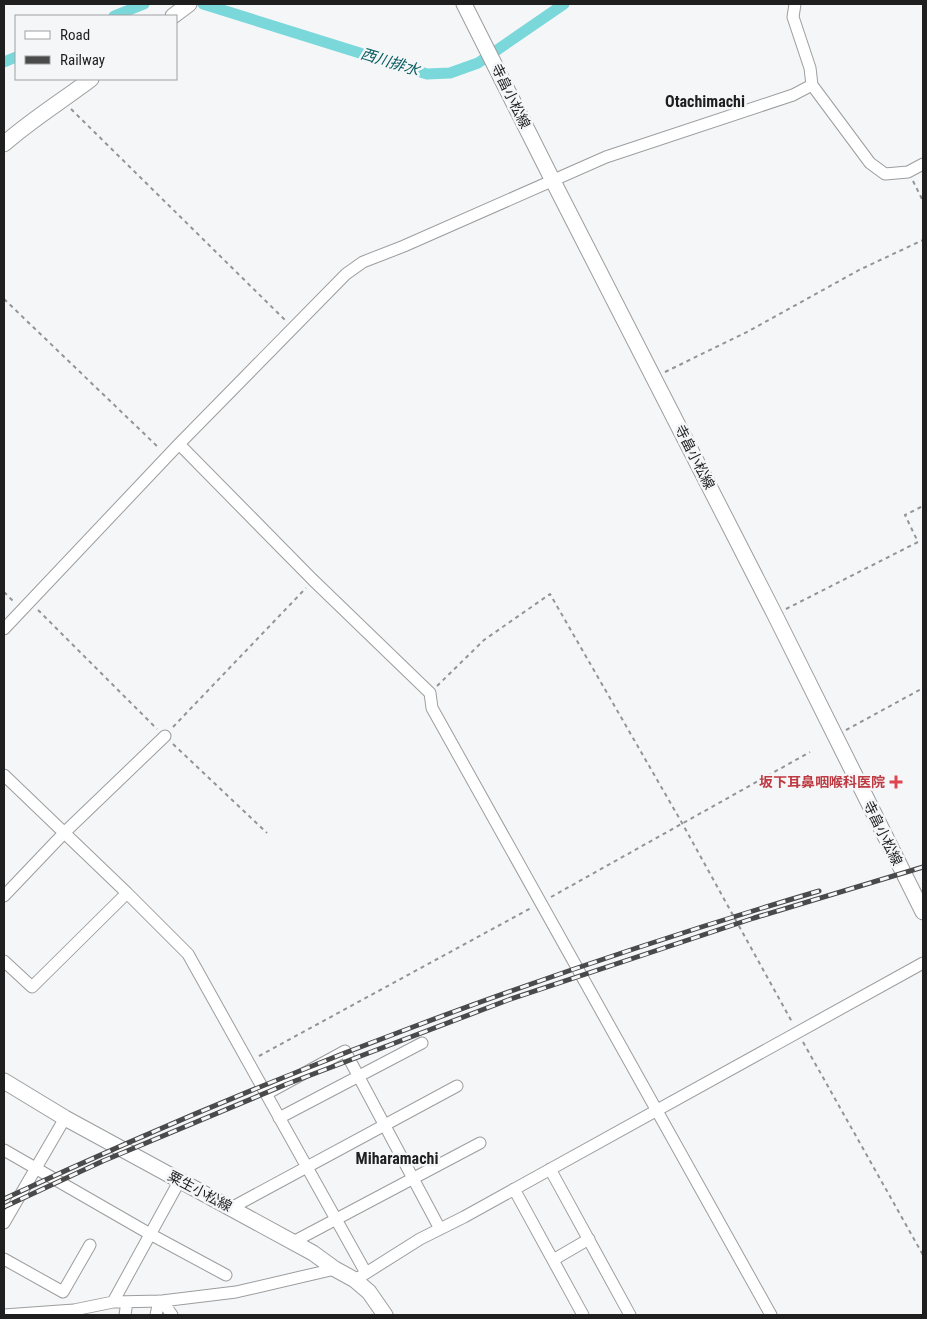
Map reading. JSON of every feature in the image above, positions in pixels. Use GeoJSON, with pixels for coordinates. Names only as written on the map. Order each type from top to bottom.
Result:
{"type":"FeatureCollection","features":[{"type":"Feature","properties":{"kind":"main road"},"geometry":{"type":"LineString","coordinates":[[174,15],[189,4]]}},
{"type":"Feature","properties":{"kind":"main road","name":"寺畠小松線"},"geometry":{"type":"LineString","coordinates":[[466,8],[923,912]]}},
{"type":"Feature","properties":{"kind":"main road"},"geometry":{"type":"LineString","coordinates":[[4,144],[27,124],[90,80]]}},
{"type":"Feature","properties":{"kind":"main road","name":"粟生小松線"},"geometry":{"type":"LineString","coordinates":[[4,1081],[65,1118],[313,1253],[335,1269],[361,1276],[369,1292],[385,1315]]}},
{"type":"Feature","properties":{"kind":"street"},"geometry":{"type":"LineString","coordinates":[[795,4],[793,17],[810,68],[812,84],[870,163],[884,174],[908,172],[923,164]]}},
{"type":"Feature","properties":{"kind":"street"},"geometry":{"type":"LineString","coordinates":[[4,629],[179,444],[346,274],[364,262],[606,157],[793,95],[812,84]]}},
{"type":"Feature","properties":{"kind":"street"},"geometry":{"type":"LineString","coordinates":[[179,444],[313,580],[430,693],[432,708],[771,1315]]}},
{"type":"Feature","properties":{"kind":"street"},"geometry":{"type":"LineString","coordinates":[[4,896],[65,832],[165,736]]}},
{"type":"Feature","properties":{"kind":"street"},"geometry":{"type":"LineString","coordinates":[[4,775],[65,832],[188,954],[336,1220],[361,1276],[420,1239],[923,963]]}},
{"type":"Feature","properties":{"kind":"street"},"geometry":{"type":"LineString","coordinates":[[4,961],[32,987],[127,893]]}},
{"type":"Feature","properties":{"kind":"street"},"geometry":{"type":"LineString","coordinates":[[279,1118],[422,1043]]}},
{"type":"Feature","properties":{"kind":"street"},"geometry":{"type":"LineString","coordinates":[[266,1094],[345,1051],[440,1229]]}},
{"type":"Feature","properties":{"kind":"street"},"geometry":{"type":"LineString","coordinates":[[231,1208],[457,1086]]}},
{"type":"Feature","properties":{"kind":"street"},"geometry":{"type":"LineString","coordinates":[[6,1216],[65,1118]]}},
{"type":"Feature","properties":{"kind":"street"},"geometry":{"type":"LineString","coordinates":[[293,1242],[480,1142]]}},
{"type":"Feature","properties":{"kind":"street"},"geometry":{"type":"LineString","coordinates":[[4,1150],[150,1234],[226,1275]]}},
{"type":"Feature","properties":{"kind":"street"},"geometry":{"type":"LineString","coordinates":[[550,1169],[630,1315]]}},
{"type":"Feature","properties":{"kind":"street"},"geometry":{"type":"LineString","coordinates":[[113,1302],[180,1180]]}},
{"type":"Feature","properties":{"kind":"street"},"geometry":{"type":"LineString","coordinates":[[514,1189],[583,1315]]}},
{"type":"Feature","properties":{"kind":"street"},"geometry":{"type":"LineString","coordinates":[[553,1260],[589,1239]]}},
{"type":"Feature","properties":{"kind":"street"},"geometry":{"type":"LineString","coordinates":[[4,1259],[63,1292],[90,1245]]}},
{"type":"Feature","properties":{"kind":"street"},"geometry":{"type":"LineString","coordinates":[[4,1315],[74,1310],[113,1302],[160,1301],[236,1292],[335,1269]]}},
{"type":"Feature","properties":{"kind":"street"},"geometry":{"type":"LineString","coordinates":[[156,1315],[160,1301]]}},
{"type":"Feature","properties":{"kind":"street"},"geometry":{"type":"LineString","coordinates":[[160,1301],[172,1315]]}},
{"type":"Feature","properties":{"kind":"street"},"geometry":{"type":"LineString","coordinates":[[125,1315],[127,1302]]}},
{"type":"Feature","properties":{"kind":"path"},"geometry":{"type":"LineString","coordinates":[[62,100],[293,328]]}},
{"type":"Feature","properties":{"kind":"path"},"geometry":{"type":"LineString","coordinates":[[908,172],[923,201]]}},
{"type":"Feature","properties":{"kind":"path"},"geometry":{"type":"LineString","coordinates":[[654,377],[747,332],[859,270],[923,240]]}},
{"type":"Feature","properties":{"kind":"path"},"geometry":{"type":"LineString","coordinates":[[4,299],[168,456]]}},
{"type":"Feature","properties":{"kind":"path"},"geometry":{"type":"LineString","coordinates":[[774,615],[918,542],[905,516],[923,506]]}},
{"type":"Feature","properties":{"kind":"path"},"geometry":{"type":"LineString","coordinates":[[165,736],[313,580]]}},
{"type":"Feature","properties":{"kind":"path"},"geometry":{"type":"LineString","coordinates":[[4,592],[26,606],[267,833]]}},
{"type":"Feature","properties":{"kind":"path"},"geometry":{"type":"LineString","coordinates":[[430,693],[484,640],[550,594],[682,823],[923,1255]]}},
{"type":"Feature","properties":{"kind":"path"},"geometry":{"type":"LineString","coordinates":[[835,736],[923,688]]}},
{"type":"Feature","properties":{"kind":"path"},"geometry":{"type":"LineString","coordinates":[[248,1062],[540,904],[810,752]]}},
{"type":"Feature","properties":{"kind":"waterway","name":"西川排水"},"geometry":{"type":"LineString","coordinates":[[116,15],[144,4]]}},
{"type":"Feature","properties":{"kind":"waterway","name":"西川排水"},"geometry":{"type":"LineString","coordinates":[[203,4],[427,74],[450,73],[478,63],[564,4]]}},
{"type":"Feature","properties":{"kind":"waterway","name":"西川排水"},"geometry":{"type":"LineString","coordinates":[[4,62],[15,57]]}},
{"type":"Feature","properties":{"kind":"railway"},"geometry":{"type":"LineString","coordinates":[[4,1207],[103,1161],[287,1084],[508,1000],[754,918],[923,867]]}},
{"type":"Feature","properties":{"kind":"railway"},"geometry":{"type":"LineString","coordinates":[[4,1199],[203,1111],[304,1069],[406,1030],[611,956],[819,891]]}},
{"type":"Feature","properties":{"kind":"place","name":"坂下耳鼻咽喉科医院"},"geometry":{"type":"Point","coordinates":[896,782]}},
{"type":"Feature","properties":{"kind":"district","name":"Otachimachi"},"geometry":{"type":"Point","coordinates":[705,101]}},
{"type":"Feature","properties":{"kind":"district","name":"Miharamachi"},"geometry":{"type":"Point","coordinates":[397,1158]}}]}
